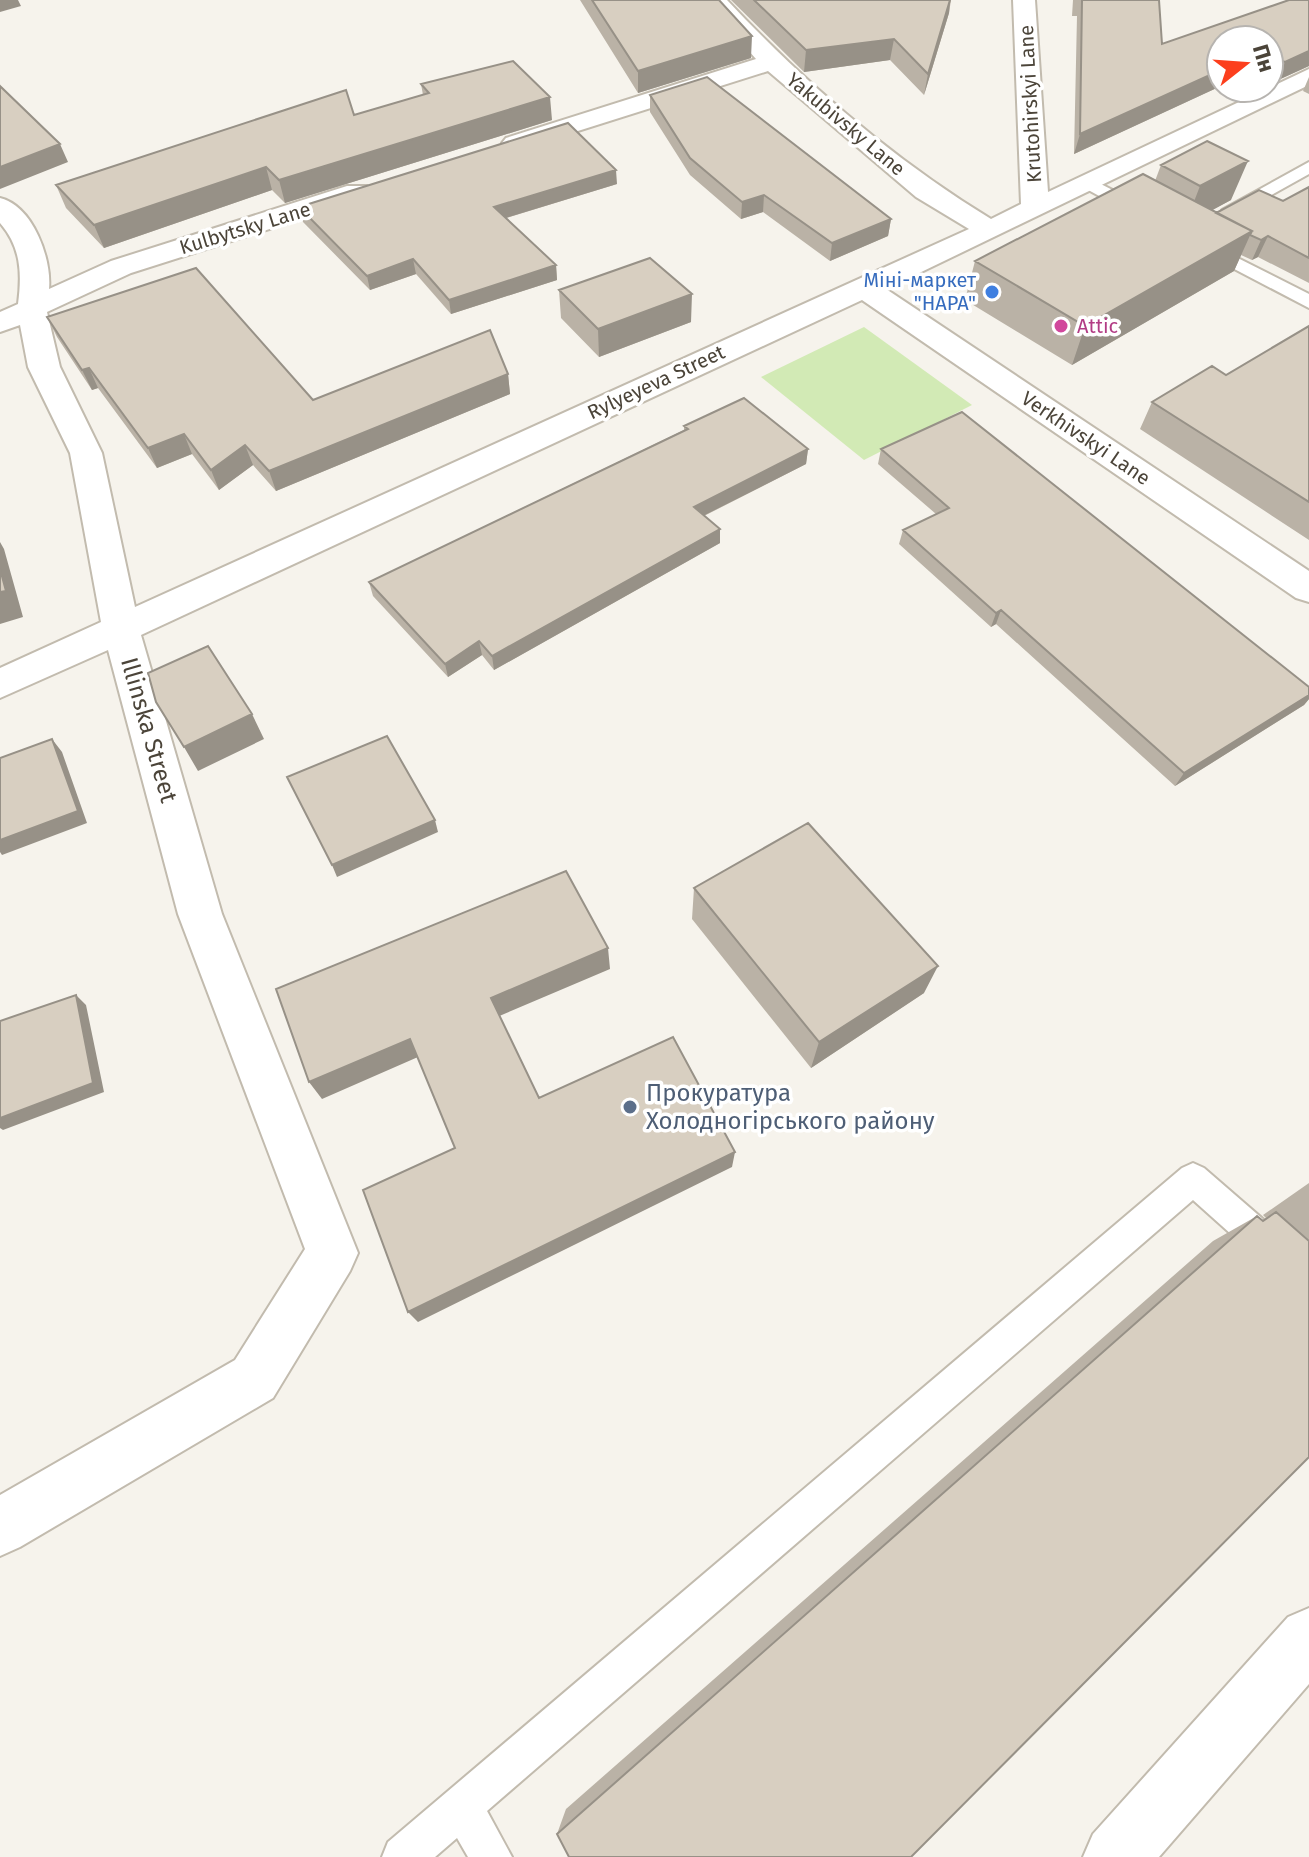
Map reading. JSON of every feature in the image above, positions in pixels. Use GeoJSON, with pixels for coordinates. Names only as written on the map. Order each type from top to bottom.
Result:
{"type":"FeatureCollection","features":[{"type":"Feature","properties":{"kind":"street","name":"Yakubivsky Lane"},"geometry":{"type":"LineString","coordinates":[[715,0],[772,62],[926,191],[990,230]]}},
{"type":"Feature","properties":{"kind":"street","name":"Krutohirskyi Lane"},"geometry":{"type":"LineString","coordinates":[[1024,0],[1035,208]]}},
{"type":"Feature","properties":{"kind":"street"},"geometry":{"type":"LineString","coordinates":[[484,152],[772,62]]}},
{"type":"Feature","properties":{"kind":"street","name":"Rylyeyeva Street"},"geometry":{"type":"LineString","coordinates":[[0,684],[990,230],[1309,76]]}},
{"type":"Feature","properties":{"kind":"street","name":"Kulbytsky Lane"},"geometry":{"type":"LineString","coordinates":[[0,323],[121,267],[378,186]]}},
{"type":"Feature","properties":{"kind":"street","name":"Illinska Street"},"geometry":{"type":"LineString","coordinates":[[0,206],[26,236],[36,273],[32,310],[44,367],[86,453],[121,629],[200,914],[332,1253],[254,1379],[0,1527]]}},
{"type":"Feature","properties":{"kind":"street","name":"Verkhivskyi Lane"},"geometry":{"type":"LineString","coordinates":[[863,287],[1309,589]]}},
{"type":"Feature","properties":{"kind":"street"},"geometry":{"type":"LineString","coordinates":[[1116,1857],[1309,1638]]}},
{"type":"Feature","properties":{"kind":"lane"},"geometry":{"type":"LineString","coordinates":[[1212,220],[1309,167]]}},
{"type":"Feature","properties":{"kind":"lane"},"geometry":{"type":"LineString","coordinates":[[1087,182],[1160,222]]}},
{"type":"Feature","properties":{"kind":"lane"},"geometry":{"type":"LineString","coordinates":[[1184,235],[1309,302]]}},
{"type":"Feature","properties":{"kind":"lane"},"geometry":{"type":"LineString","coordinates":[[403,1857],[1193,1179],[1309,1281]]}},
{"type":"Feature","properties":{"kind":"lane"},"geometry":{"type":"LineString","coordinates":[[462,1808],[491,1857]]}},
{"type":"Feature","properties":{"kind":"green space"},"geometry":{"type":"Polygon","coordinates":[[[864,327],[972,405],[864,460],[761,377],[864,327]]]}},
{"type":"Feature","properties":{"kind":"building"},"geometry":{"type":"Polygon","coordinates":[[[592,0],[719,0],[752,36],[638,71],[592,0]]]}},
{"type":"Feature","properties":{"kind":"building"},"geometry":{"type":"Polygon","coordinates":[[[754,0],[950,0],[928,74],[894,39],[806,50],[754,0]]]}},
{"type":"Feature","properties":{"kind":"building"},"geometry":{"type":"Polygon","coordinates":[[[1082,0],[1159,0],[1162,44],[1205,29],[1205,77],[1080,134],[1082,0]]]}},
{"type":"Feature","properties":{"kind":"building"},"geometry":{"type":"Polygon","coordinates":[[[1289,0],[1309,0],[1309,51],[1285,62],[1285,24],[1220,24],[1289,0]]]}},
{"type":"Feature","properties":{"kind":"building"},"geometry":{"type":"Polygon","coordinates":[[[513,61],[550,97],[279,180],[266,167],[94,225],[56,185],[346,90],[354,115],[429,93],[421,84],[513,61]]]}},
{"type":"Feature","properties":{"kind":"building"},"geometry":{"type":"Polygon","coordinates":[[[707,77],[891,219],[832,243],[764,195],[742,202],[690,158],[650,95],[707,77]]]}},
{"type":"Feature","properties":{"kind":"building"},"geometry":{"type":"Polygon","coordinates":[[[0,86],[60,144],[0,167],[0,86]]]}},
{"type":"Feature","properties":{"kind":"building"},"geometry":{"type":"Polygon","coordinates":[[[568,123],[616,170],[494,207],[556,265],[449,300],[413,259],[367,276],[299,207],[568,123]]]}},
{"type":"Feature","properties":{"kind":"building"},"geometry":{"type":"Polygon","coordinates":[[[1207,141],[1248,161],[1200,186],[1161,165],[1207,141]]]}},
{"type":"Feature","properties":{"kind":"building"},"geometry":{"type":"Polygon","coordinates":[[[1143,174],[1252,231],[1085,326],[975,261],[1143,174]]]}},
{"type":"Feature","properties":{"kind":"building"},"geometry":{"type":"Polygon","coordinates":[[[1309,187],[1309,258],[1268,236],[1261,240],[1250,235],[1252,231],[1216,213],[1259,190],[1283,201],[1309,187]]]}},
{"type":"Feature","properties":{"kind":"building"},"geometry":{"type":"Polygon","coordinates":[[[650,258],[692,294],[598,329],[559,290],[650,258]]]}},
{"type":"Feature","properties":{"kind":"building"},"geometry":{"type":"Polygon","coordinates":[[[196,268],[313,400],[490,330],[508,374],[269,471],[245,445],[211,470],[184,434],[148,448],[89,368],[82,370],[47,317],[196,268]]]}},
{"type":"Feature","properties":{"kind":"building"},"geometry":{"type":"Polygon","coordinates":[[[1309,326],[1309,502],[1152,402],[1212,366],[1226,375],[1309,326]]]}},
{"type":"Feature","properties":{"kind":"building"},"geometry":{"type":"Polygon","coordinates":[[[744,398],[808,449],[694,507],[720,529],[492,656],[479,641],[445,664],[369,582],[688,429],[684,426],[744,398]]]}},
{"type":"Feature","properties":{"kind":"building"},"geometry":{"type":"Polygon","coordinates":[[[962,412],[1309,687],[1309,695],[1184,773],[1001,610],[996,613],[903,530],[949,508],[881,449],[962,412]]]}},
{"type":"Feature","properties":{"kind":"building"},"geometry":{"type":"Polygon","coordinates":[[[0,569],[6,591],[0,592],[0,569]]]}},
{"type":"Feature","properties":{"kind":"building"},"geometry":{"type":"Polygon","coordinates":[[[208,646],[252,714],[184,747],[156,702],[148,673],[208,646]]]}},
{"type":"Feature","properties":{"kind":"building"},"geometry":{"type":"Polygon","coordinates":[[[387,736],[435,820],[332,865],[287,777],[387,736]]]}},
{"type":"Feature","properties":{"kind":"building"},"geometry":{"type":"Polygon","coordinates":[[[52,739],[78,811],[0,840],[0,758],[52,739]]]}},
{"type":"Feature","properties":{"kind":"building"},"geometry":{"type":"Polygon","coordinates":[[[808,823],[938,966],[819,1042],[694,888],[808,823]]]}},
{"type":"Feature","properties":{"kind":"building","name":"Прокуратура Холодногірського району"},"geometry":{"type":"Polygon","coordinates":[[[566,871],[608,948],[491,998],[539,1098],[673,1037],[735,1152],[408,1312],[363,1190],[455,1148],[410,1039],[309,1082],[276,989],[566,871]]]}},
{"type":"Feature","properties":{"kind":"building"},"geometry":{"type":"Polygon","coordinates":[[[76,995],[93,1083],[0,1118],[0,1021],[76,995]]]}},
{"type":"Feature","properties":{"kind":"building"},"geometry":{"type":"Polygon","coordinates":[[[1276,1212],[1309,1241],[1309,1457],[911,1857],[569,1857],[557,1834],[1257,1216],[1263,1221],[1276,1212]]]}},
{"type":"Feature","properties":{"kind":"place","name":"Міні-маркет \"НАРА\""},"geometry":{"type":"Point","coordinates":[992,292]}},
{"type":"Feature","properties":{"kind":"place","name":"Attic"},"geometry":{"type":"Point","coordinates":[1061,326]}},
{"type":"Feature","properties":{"kind":"place","name":"Прокуратура Холодногірського району"},"geometry":{"type":"Point","coordinates":[630,1107]}}]}
